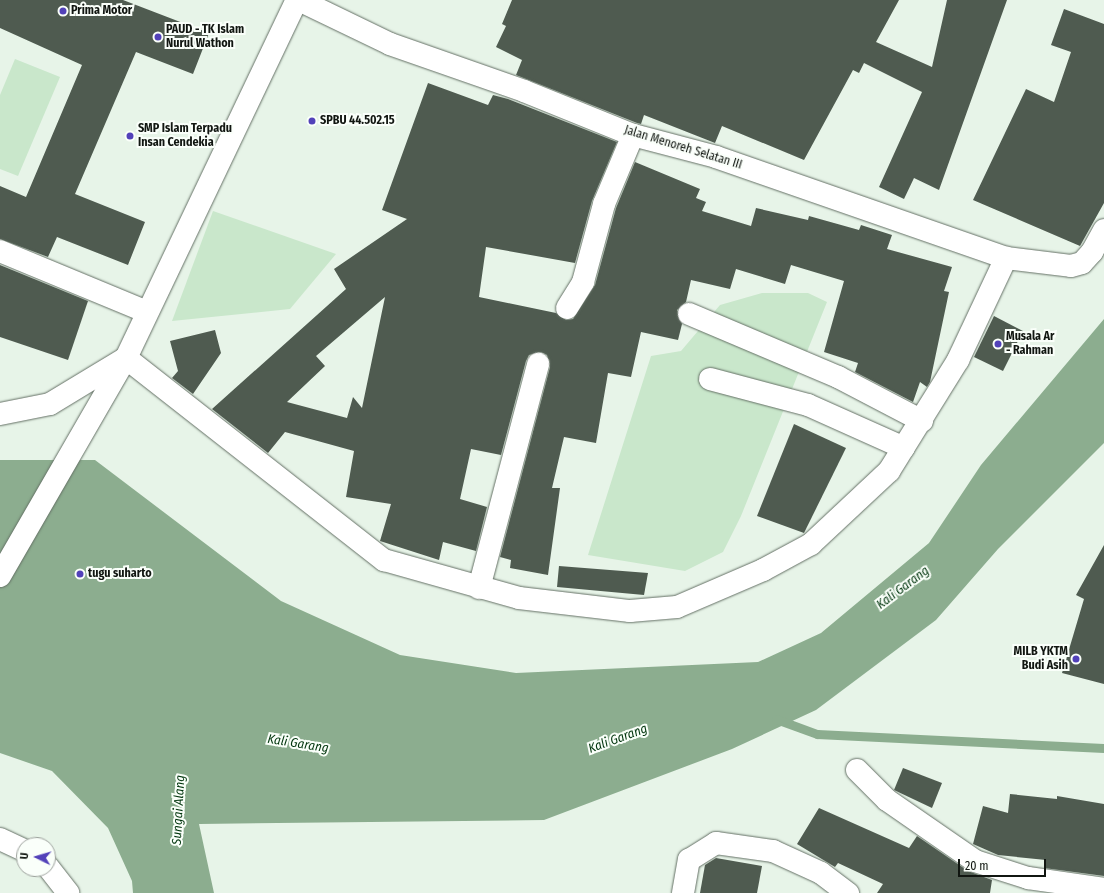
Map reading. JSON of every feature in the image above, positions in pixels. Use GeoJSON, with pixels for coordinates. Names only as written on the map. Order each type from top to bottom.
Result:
{"type":"FeatureCollection","features":[{"type":"Feature","properties":{"kind":"street","name":"Jalan Menoreh Selatan III"},"geometry":{"type":"LineString","coordinates":[[298,0],[390,44],[524,91],[633,135],[716,157],[1006,258],[1071,266],[1082,262],[1092,252],[1104,230]]}},
{"type":"Feature","properties":{"kind":"street"},"geometry":{"type":"LineString","coordinates":[[0,576],[126,358],[298,0]]}},
{"type":"Feature","properties":{"kind":"street"},"geometry":{"type":"LineString","coordinates":[[566,308],[583,282],[604,204],[633,135]]}},
{"type":"Feature","properties":{"kind":"street"},"geometry":{"type":"LineString","coordinates":[[0,251],[147,312]]}},
{"type":"Feature","properties":{"kind":"street"},"geometry":{"type":"LineString","coordinates":[[126,358],[384,560],[479,588],[519,598],[630,611],[677,607],[763,570],[811,544],[884,476],[922,421],[958,360],[1006,258]]}},
{"type":"Feature","properties":{"kind":"street"},"geometry":{"type":"LineString","coordinates":[[689,314],[838,378],[922,421]]}},
{"type":"Feature","properties":{"kind":"street"},"geometry":{"type":"LineString","coordinates":[[0,414],[50,404],[126,358]]}},
{"type":"Feature","properties":{"kind":"street"},"geometry":{"type":"LineString","coordinates":[[479,588],[538,364]]}},
{"type":"Feature","properties":{"kind":"street"},"geometry":{"type":"LineString","coordinates":[[710,379],[808,405],[904,448]]}},
{"type":"Feature","properties":{"kind":"street"},"geometry":{"type":"LineString","coordinates":[[857,770],[887,800],[975,861],[1028,878],[1104,889]]}},
{"type":"Feature","properties":{"kind":"street"},"geometry":{"type":"LineString","coordinates":[[0,839],[16,846]]}},
{"type":"Feature","properties":{"kind":"street"},"geometry":{"type":"LineString","coordinates":[[682,893],[689,860],[716,844],[773,851],[821,873],[848,893]]}},
{"type":"Feature","properties":{"kind":"street"},"geometry":{"type":"LineString","coordinates":[[55,877],[68,893]]}},
{"type":"Feature","properties":{"kind":"shaded area"},"geometry":{"type":"Polygon","coordinates":[[[15,59],[60,77],[18,176],[0,169],[0,95],[15,59]]]}},
{"type":"Feature","properties":{"kind":"shaded area"},"geometry":{"type":"Polygon","coordinates":[[[213,211],[336,254],[290,309],[172,321],[213,211]]]}},
{"type":"Feature","properties":{"kind":"shaded area"},"geometry":{"type":"Polygon","coordinates":[[[762,293],[808,293],[827,302],[741,516],[723,552],[685,571],[588,555],[651,356],[681,351],[720,305],[762,293]]]}},
{"type":"Feature","properties":{"kind":"water"},"geometry":{"type":"Polygon","coordinates":[[[1104,319],[1104,443],[998,549],[936,620],[816,710],[732,749],[544,820],[199,824],[214,893],[133,893],[132,881],[108,828],[52,771],[0,753],[0,460],[95,460],[281,601],[400,655],[516,673],[758,662],[821,633],[929,543],[981,465],[1104,319]]]}},
{"type":"Feature","properties":{"kind":"building"},"geometry":{"type":"Polygon","coordinates":[[[0,0],[123,0],[209,33],[193,74],[136,52],[75,194],[145,222],[128,265],[57,237],[48,257],[0,239],[0,186],[26,197],[82,65],[0,28],[0,0]]]}},
{"type":"Feature","properties":{"kind":"building"},"geometry":{"type":"Polygon","coordinates":[[[512,0],[899,0],[876,42],[932,67],[947,0],[1007,0],[939,190],[914,178],[904,199],[879,187],[922,92],[864,63],[859,73],[853,70],[804,160],[722,126],[715,143],[644,115],[641,124],[637,123],[516,75],[522,60],[496,47],[506,26],[502,24],[512,0]]]}},
{"type":"Feature","properties":{"kind":"building"},"geometry":{"type":"Polygon","coordinates":[[[1064,9],[1104,24],[1104,203],[1080,246],[973,200],[1026,89],[1054,102],[1071,52],[1051,45],[1064,9]]]}},
{"type":"Feature","properties":{"kind":"building"},"geometry":{"type":"Polygon","coordinates":[[[428,83],[488,105],[493,95],[508,99],[617,142],[592,201],[575,263],[486,247],[479,297],[556,313],[566,320],[573,319],[595,285],[616,208],[635,162],[700,189],[696,198],[706,202],[702,211],[751,226],[756,208],[808,220],[809,216],[859,230],[861,225],[892,235],[887,249],[952,267],[944,291],[949,292],[930,382],[927,387],[920,382],[913,402],[855,372],[858,363],[824,352],[844,281],[791,265],[785,284],[736,269],[730,289],[691,280],[686,302],[677,310],[682,324],[678,340],[641,332],[631,377],[608,373],[596,443],[564,437],[552,488],[560,488],[548,575],[510,568],[511,560],[500,557],[550,367],[547,355],[541,352],[529,355],[526,361],[501,455],[471,449],[460,499],[487,507],[476,551],[443,542],[439,560],[380,541],[391,504],[346,497],[354,451],[285,432],[268,453],[212,409],[346,289],[334,269],[407,219],[382,210],[428,83]],[[385,297],[316,356],[325,366],[287,402],[347,418],[353,397],[362,408],[385,297]]]}},
{"type":"Feature","properties":{"kind":"building"},"geometry":{"type":"Polygon","coordinates":[[[0,265],[88,301],[68,360],[0,337],[0,265]]]}},
{"type":"Feature","properties":{"kind":"building","name":"Musala Ar - Rahman"},"geometry":{"type":"Polygon","coordinates":[[[994,316],[1023,331],[1003,371],[974,357],[994,316]]]}},
{"type":"Feature","properties":{"kind":"building"},"geometry":{"type":"Polygon","coordinates":[[[215,330],[221,353],[193,394],[172,378],[178,371],[170,341],[215,330]]]}},
{"type":"Feature","properties":{"kind":"building"},"geometry":{"type":"Polygon","coordinates":[[[794,424],[846,448],[804,533],[757,516],[794,424]]]}},
{"type":"Feature","properties":{"kind":"building"},"geometry":{"type":"Polygon","coordinates":[[[1104,545],[1104,684],[1062,673],[1084,599],[1076,595],[1104,545]]]}},
{"type":"Feature","properties":{"kind":"building"},"geometry":{"type":"Polygon","coordinates":[[[559,566],[648,573],[644,595],[557,587],[559,566]]]}},
{"type":"Feature","properties":{"kind":"building"},"geometry":{"type":"Polygon","coordinates":[[[903,768],[942,783],[932,808],[894,790],[903,768]]]}},
{"type":"Feature","properties":{"kind":"building"},"geometry":{"type":"Polygon","coordinates":[[[1010,794],[1057,799],[1057,796],[1104,804],[1104,876],[1044,868],[1046,860],[998,855],[973,844],[983,806],[1008,813],[1010,794]]]}},
{"type":"Feature","properties":{"kind":"building"},"geometry":{"type":"Polygon","coordinates":[[[819,808],[909,848],[917,836],[968,871],[992,880],[990,893],[877,893],[883,884],[838,863],[835,867],[797,844],[819,808]]]}},
{"type":"Feature","properties":{"kind":"building"},"geometry":{"type":"Polygon","coordinates":[[[716,858],[762,866],[757,893],[700,893],[705,865],[716,858]]]}},
{"type":"Feature","properties":{"kind":"waterway"},"geometry":{"type":"LineString","coordinates":[[776,719],[817,734],[1104,748]]}},
{"type":"Feature","properties":{"kind":"place","name":"Prima Motor"},"geometry":{"type":"Point","coordinates":[63,11]}},
{"type":"Feature","properties":{"kind":"place","name":"PAUD - TK Islam Nurul Wathon"},"geometry":{"type":"Point","coordinates":[158,37]}},
{"type":"Feature","properties":{"kind":"place","name":"SPBU 44.502.15"},"geometry":{"type":"Point","coordinates":[312,121]}},
{"type":"Feature","properties":{"kind":"place","name":"SMP Islam Terpadu Insan Cendekia"},"geometry":{"type":"Point","coordinates":[130,136]}},
{"type":"Feature","properties":{"kind":"place","name":"Musala Ar - Rahman"},"geometry":{"type":"Point","coordinates":[998,344]}},
{"type":"Feature","properties":{"kind":"place","name":"tugu suharto"},"geometry":{"type":"Point","coordinates":[80,574]}},
{"type":"Feature","properties":{"kind":"place","name":"MILB YKTM Budi Asih"},"geometry":{"type":"Point","coordinates":[1076,659]}},
{"type":"Feature","properties":{"kind":"water label","name":"Kali Garang"},"geometry":{"type":"Point","coordinates":[903,588]}},
{"type":"Feature","properties":{"kind":"water label","name":"Kali Garang"},"geometry":{"type":"Point","coordinates":[618,739]}},
{"type":"Feature","properties":{"kind":"water label","name":"Kali Garang"},"geometry":{"type":"Point","coordinates":[298,744]}},
{"type":"Feature","properties":{"kind":"water label","name":"Sungai Alang"},"geometry":{"type":"Point","coordinates":[179,810]}}]}
